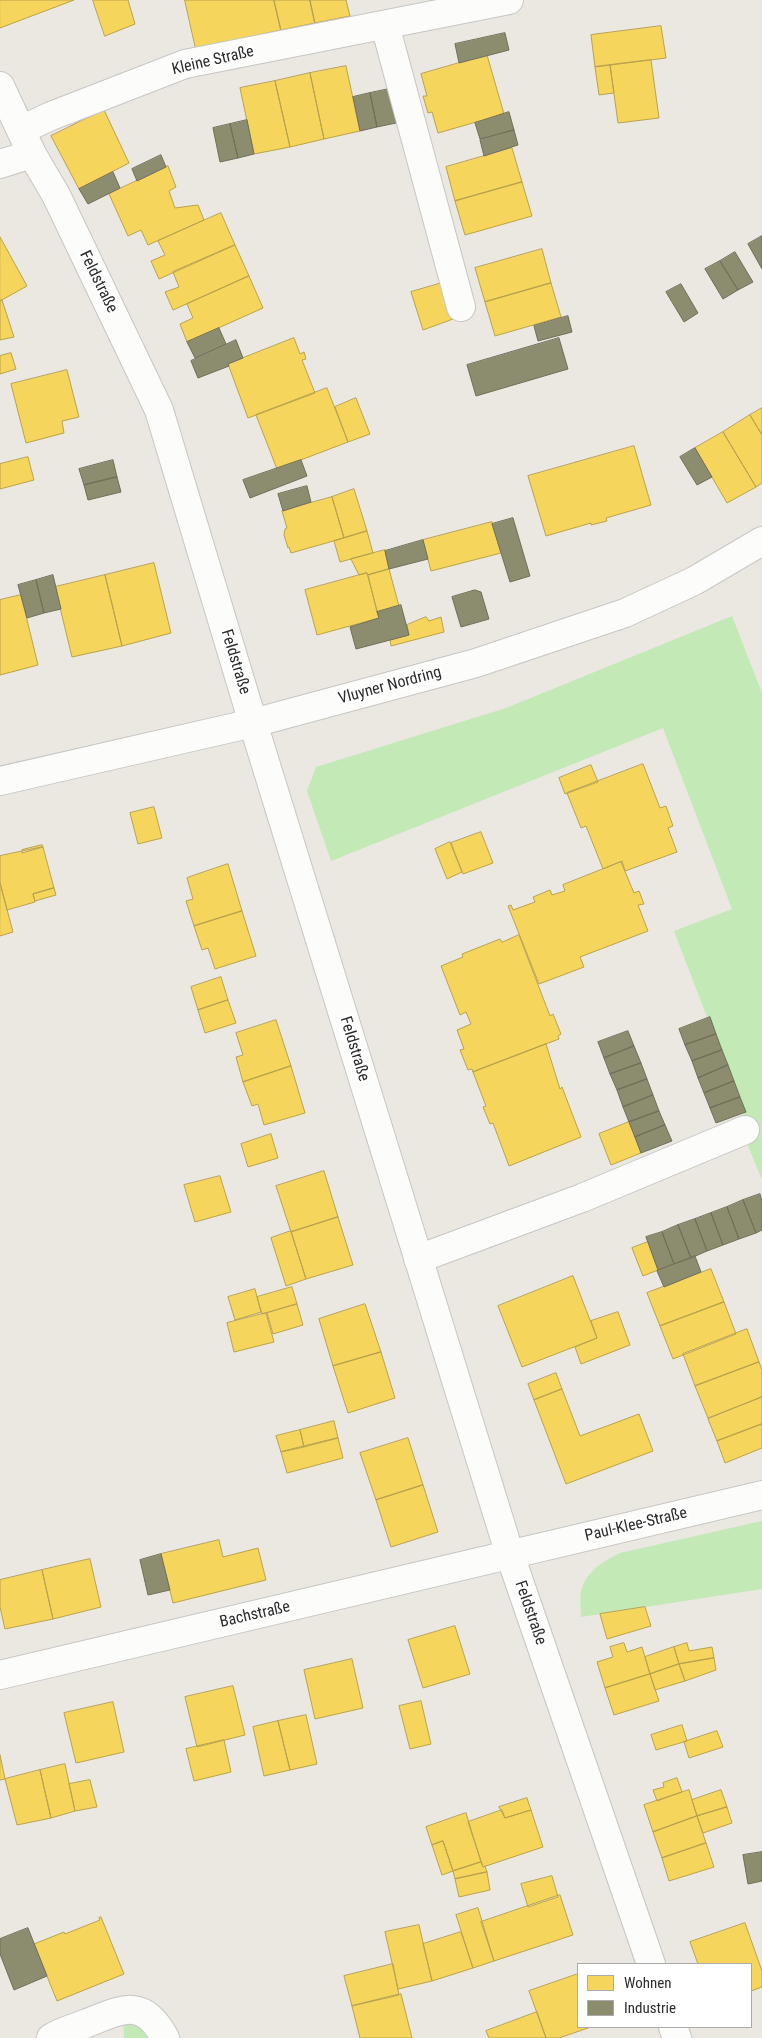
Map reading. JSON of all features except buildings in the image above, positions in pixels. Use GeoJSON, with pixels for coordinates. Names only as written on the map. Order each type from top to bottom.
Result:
{"type":"FeatureCollection","features":[{"type":"Feature","properties":{"kind":"street","name":"Kleine Straße"},"geometry":{"type":"LineString","coordinates":[[0,164],[27,142],[51,116],[185,64],[509,0]]}},
{"type":"Feature","properties":{"kind":"street"},"geometry":{"type":"LineString","coordinates":[[385,25],[461,307]]}},
{"type":"Feature","properties":{"kind":"street","name":"Feldstraße"},"geometry":{"type":"LineString","coordinates":[[0,86],[27,142],[56,195],[159,410],[253,723],[510,1555],[651,1963]]}},
{"type":"Feature","properties":{"kind":"street","name":"Vluyner Nordring"},"geometry":{"type":"LineString","coordinates":[[0,780],[253,723],[476,663],[625,613],[694,581],[762,541]]}},
{"type":"Feature","properties":{"kind":"street"},"geometry":{"type":"LineString","coordinates":[[418,1259],[582,1198],[745,1130]]}},
{"type":"Feature","properties":{"kind":"street","name":"Paul-Klee-Straße"},"geometry":{"type":"LineString","coordinates":[[510,1555],[762,1495]]}},
{"type":"Feature","properties":{"kind":"street","name":"Bachstraße"},"geometry":{"type":"LineString","coordinates":[[0,1675],[510,1555]]}},
{"type":"Feature","properties":{"kind":"street"},"geometry":{"type":"LineString","coordinates":[[51,2038],[123,2009],[142,2011],[158,2023],[166,2038]]}},
{"type":"Feature","properties":{"kind":"green space"},"geometry":{"type":"Polygon","coordinates":[[[732,616],[762,693],[762,1180],[748,1146],[743,1111],[674,931],[732,909],[663,728],[331,861],[307,791],[316,767],[506,708],[732,616]]]}},
{"type":"Feature","properties":{"kind":"green space"},"geometry":{"type":"Polygon","coordinates":[[[762,1521],[762,1589],[581,1617],[582,1588],[588,1576],[597,1567],[614,1556],[620,1553],[762,1521]]]}},
{"type":"Feature","properties":{"kind":"green space"},"geometry":{"type":"Polygon","coordinates":[[[123,2019],[139,2023],[156,2038],[124,2038],[123,2019]]]}}]}
